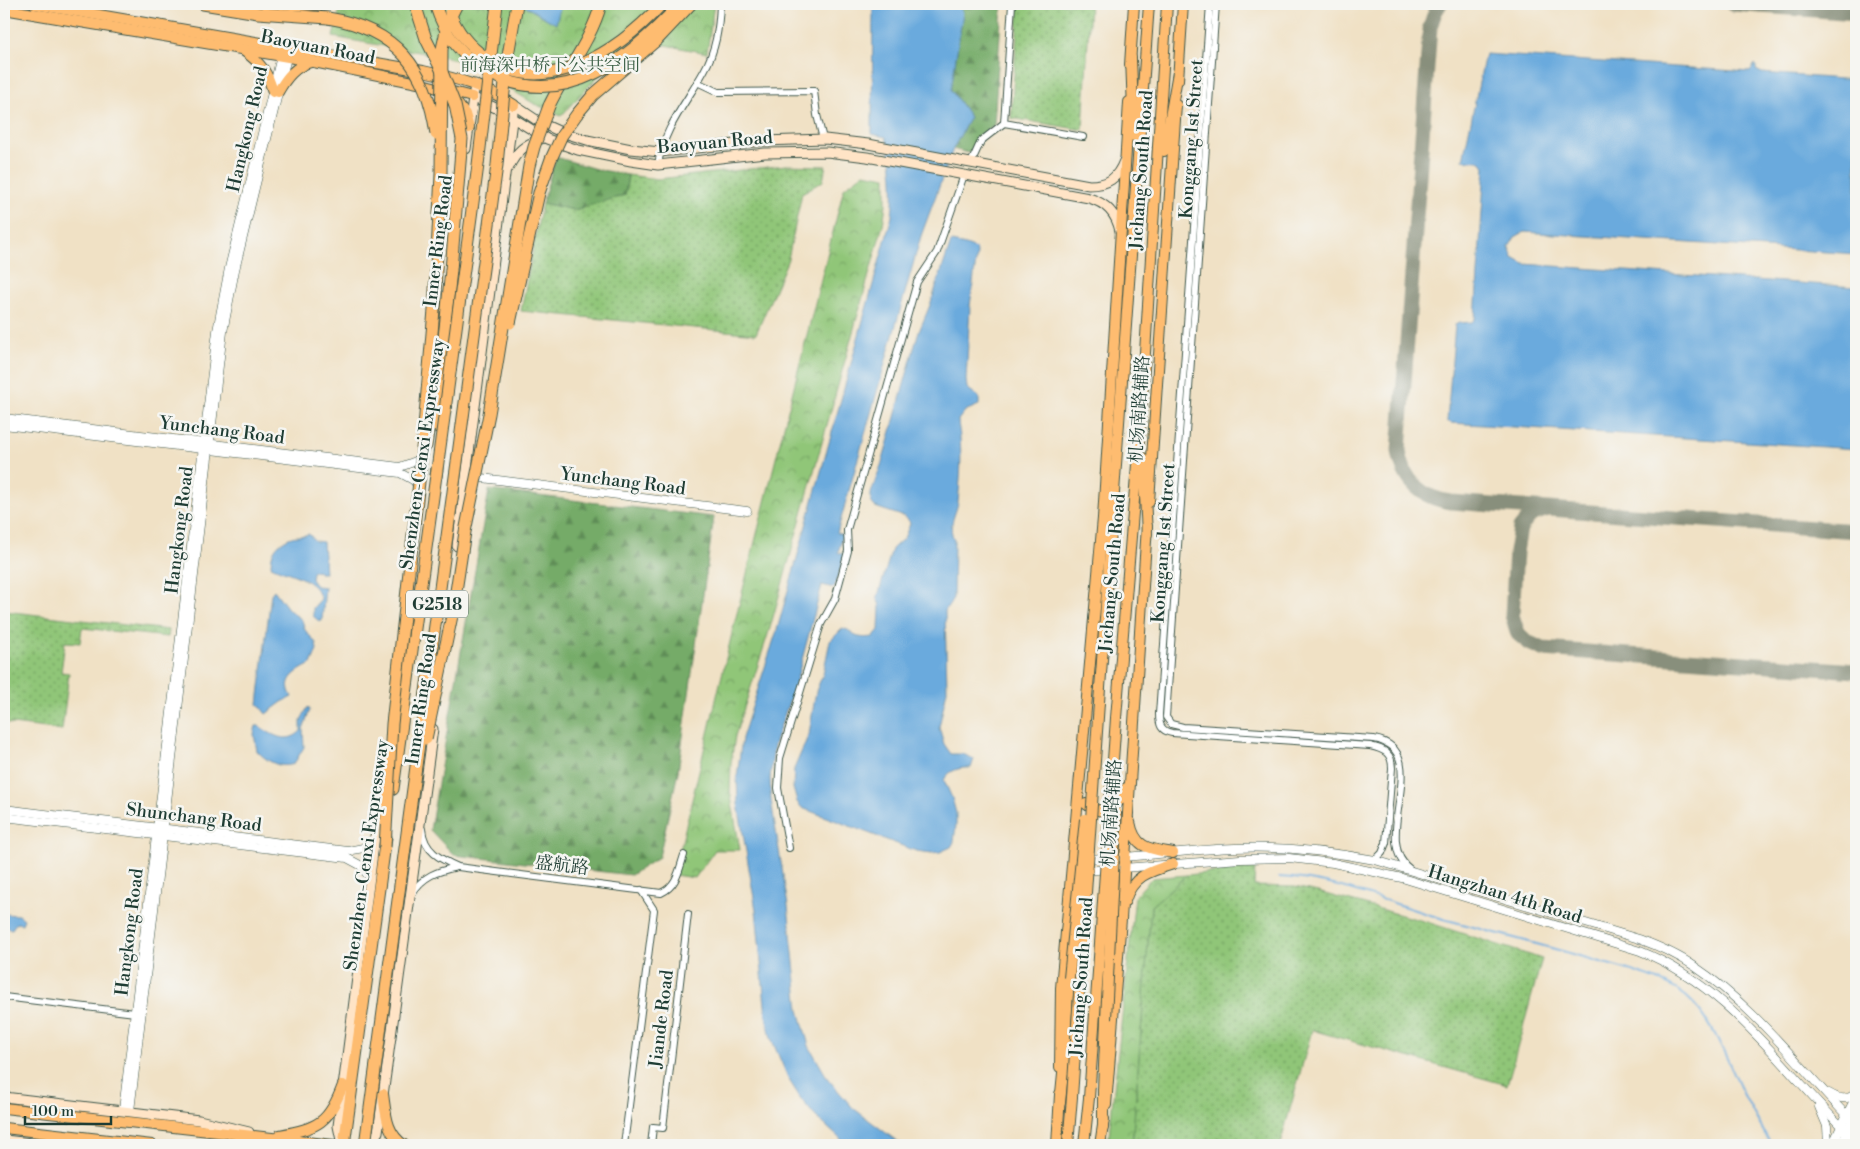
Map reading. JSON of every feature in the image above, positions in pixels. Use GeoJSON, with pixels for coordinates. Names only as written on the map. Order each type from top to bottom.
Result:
{"type":"FeatureCollection","features":[{"type":"Feature","properties":{"kind":"highway"},"geometry":{"type":"LineString","coordinates":[[203,4],[258,13],[328,18],[353,23],[384,38],[397,48],[414,68],[425,87],[430,103],[441,174]]}},
{"type":"Feature","properties":{"kind":"highway"},"geometry":{"type":"LineString","coordinates":[[283,4],[327,4]]}},
{"type":"Feature","properties":{"kind":"highway"},"geometry":{"type":"LineString","coordinates":[[415,4],[426,39],[440,67],[455,105],[462,139],[440,376],[436,477]]}},
{"type":"Feature","properties":{"kind":"highway"},"geometry":{"type":"LineString","coordinates":[[435,4],[448,34],[463,53],[474,63],[508,81],[541,87],[571,82],[602,70],[617,61],[650,34],[680,4]]}},
{"type":"Feature","properties":{"kind":"highway"},"geometry":{"type":"LineString","coordinates":[[448,4],[454,24],[462,36],[481,54],[501,67],[521,73],[533,74],[565,70],[605,52],[633,31],[662,4]]}},
{"type":"Feature","properties":{"kind":"highway"},"geometry":{"type":"LineString","coordinates":[[385,847],[392,724],[420,474],[434,310],[441,174],[442,49],[448,22],[457,4]]}},
{"type":"Feature","properties":{"kind":"highway","name":"Shenzhen-Cenxi Expressway"},"geometry":{"type":"LineString","coordinates":[[343,1145],[436,477],[478,165],[497,4]]}},
{"type":"Feature","properties":{"kind":"highway","name":"Shenzhen-Cenxi Expressway"},"geometry":{"type":"LineString","coordinates":[[365,1145],[497,165],[507,62],[510,4]]}},
{"type":"Feature","properties":{"kind":"highway"},"geometry":{"type":"LineString","coordinates":[[507,62],[517,4]]}},
{"type":"Feature","properties":{"kind":"highway"},"geometry":{"type":"LineString","coordinates":[[489,414],[513,262],[534,147],[549,106],[564,75],[591,31],[601,4]]}},
{"type":"Feature","properties":{"kind":"highway"},"geometry":{"type":"LineString","coordinates":[[406,836],[453,611],[465,532],[489,414],[539,193],[562,135],[577,114],[593,95],[658,39],[691,4]]}},
{"type":"Feature","properties":{"kind":"main road","name":"Baoyuan Road"},"geometry":{"type":"LineString","coordinates":[[35,4],[284,53],[311,62],[441,88],[486,102],[547,139],[599,155],[658,165],[786,152],[827,152],[867,157],[1088,198],[1103,204],[1114,215],[1120,229],[1121,249]]}},
{"type":"Feature","properties":{"kind":"main road","name":"机场南路辅路"},"geometry":{"type":"LineString","coordinates":[[1057,1145],[1060,1103],[1060,1011],[1103,518],[1121,249],[1134,4]]}},
{"type":"Feature","properties":{"kind":"main road","name":"Jichang South Road"},"geometry":{"type":"LineString","coordinates":[[1068,1145],[1149,4]]}},
{"type":"Feature","properties":{"kind":"main road","name":"Jichang South Road"},"geometry":{"type":"LineString","coordinates":[[1084,1145],[1118,689],[1141,416],[1167,4]]}},
{"type":"Feature","properties":{"kind":"main road","name":"机场南路辅路"},"geometry":{"type":"LineString","coordinates":[[1100,1145],[1111,1064],[1183,4]]}},
{"type":"Feature","properties":{"kind":"main road","name":"Baoyuan Road"},"geometry":{"type":"LineString","coordinates":[[4,10],[241,49],[423,71],[475,84],[502,97],[540,122],[576,137],[631,150],[660,152],[763,141],[820,139],[868,144],[1089,186]]}},
{"type":"Feature","properties":{"kind":"main road"},"geometry":{"type":"LineString","coordinates":[[241,49],[257,60],[263,67],[276,92],[294,71],[311,62]]}},
{"type":"Feature","properties":{"kind":"main road"},"geometry":{"type":"LineString","coordinates":[[1130,58],[1135,196]]}},
{"type":"Feature","properties":{"kind":"main road"},"geometry":{"type":"LineString","coordinates":[[1155,196],[1178,72]]}},
{"type":"Feature","properties":{"kind":"main road","name":"Inner Ring Road"},"geometry":{"type":"LineString","coordinates":[[343,1145],[338,1130],[353,1020],[354,992],[475,84]]}},
{"type":"Feature","properties":{"kind":"main road"},"geometry":{"type":"LineString","coordinates":[[441,88],[461,107],[469,128]]}},
{"type":"Feature","properties":{"kind":"main road","name":"Inner Ring Road"},"geometry":{"type":"LineString","coordinates":[[369,1145],[378,1132],[467,476],[514,105]]}},
{"type":"Feature","properties":{"kind":"main road"},"geometry":{"type":"LineString","coordinates":[[505,176],[516,153],[522,147],[532,142],[547,139]]}},
{"type":"Feature","properties":{"kind":"main road"},"geometry":{"type":"LineString","coordinates":[[1089,186],[1106,184],[1114,178],[1121,167],[1127,146]]}},
{"type":"Feature","properties":{"kind":"main road"},"geometry":{"type":"LineString","coordinates":[[1088,198],[1096,197],[1098,192],[1096,188],[1089,186]]}},
{"type":"Feature","properties":{"kind":"main road"},"geometry":{"type":"LineString","coordinates":[[1141,416],[1146,534]]}},
{"type":"Feature","properties":{"kind":"main road"},"geometry":{"type":"LineString","coordinates":[[1060,1103],[1079,873],[1099,716]]}},
{"type":"Feature","properties":{"kind":"main road"},"geometry":{"type":"LineString","coordinates":[[1103,1128],[1106,1019],[1115,858],[1116,718]]}},
{"type":"Feature","properties":{"kind":"main road"},"geometry":{"type":"LineString","coordinates":[[1080,789],[1083,799],[1089,806],[1098,810],[1110,809],[1121,800],[1131,764]]}},
{"type":"Feature","properties":{"kind":"main road"},"geometry":{"type":"LineString","coordinates":[[1128,800],[1130,825],[1136,839],[1144,847],[1173,853]]}},
{"type":"Feature","properties":{"kind":"main road"},"geometry":{"type":"LineString","coordinates":[[1121,919],[1129,890],[1136,880],[1145,874],[1173,864]]}},
{"type":"Feature","properties":{"kind":"main road"},"geometry":{"type":"LineString","coordinates":[[4,1097],[205,1121],[269,1137],[303,1131],[318,1124],[335,1106],[343,1086]]}},
{"type":"Feature","properties":{"kind":"main road"},"geometry":{"type":"LineString","coordinates":[[383,1094],[387,1124],[396,1138],[404,1145]]}},
{"type":"Feature","properties":{"kind":"main road"},"geometry":{"type":"LineString","coordinates":[[4,1108],[334,1145]]}},
{"type":"Feature","properties":{"kind":"main road"},"geometry":{"type":"LineString","coordinates":[[4,1128],[152,1145]]}},
{"type":"Feature","properties":{"kind":"main road"},"geometry":{"type":"LineString","coordinates":[[4,1140],[50,1145]]}},
{"type":"Feature","properties":{"kind":"street"},"geometry":{"type":"LineString","coordinates":[[658,165],[667,131],[698,82],[711,56],[719,25],[720,4]]}},
{"type":"Feature","properties":{"kind":"street"},"geometry":{"type":"LineString","coordinates":[[1004,124],[1012,4]]}},
{"type":"Feature","properties":{"kind":"street","name":"Konggang 1st Street"},"geometry":{"type":"LineString","coordinates":[[1210,4],[1159,714],[1160,725],[1164,730],[1172,733],[1370,746],[1385,751],[1392,761],[1386,843],[1382,853],[1375,860]]}},
{"type":"Feature","properties":{"kind":"street","name":"Konggang 1st Street"},"geometry":{"type":"LineString","coordinates":[[1216,4],[1166,718],[1170,724],[1182,727],[1374,739],[1390,744],[1398,752],[1402,768],[1396,839],[1397,853],[1401,862],[1414,872]]}},
{"type":"Feature","properties":{"kind":"street","name":"Hangkong Road"},"geometry":{"type":"LineString","coordinates":[[126,1111],[207,446],[217,331],[284,53]]}},
{"type":"Feature","properties":{"kind":"street"},"geometry":{"type":"LineString","coordinates":[[698,82],[718,92],[814,91],[822,135],[820,139]]}},
{"type":"Feature","properties":{"kind":"street"},"geometry":{"type":"LineString","coordinates":[[971,163],[981,141],[1004,124],[1083,137]]}},
{"type":"Feature","properties":{"kind":"street"},"geometry":{"type":"LineString","coordinates":[[789,848],[778,788],[782,748],[804,685],[821,624],[835,599],[848,552],[847,530],[917,282],[937,252],[959,174]]}},
{"type":"Feature","properties":{"kind":"street","name":"Yunchang Road"},"geometry":{"type":"LineString","coordinates":[[4,418],[400,473],[413,480],[421,494]]}},
{"type":"Feature","properties":{"kind":"street","name":"Yunchang Road"},"geometry":{"type":"LineString","coordinates":[[4,425],[400,467],[416,461],[428,445]]}},
{"type":"Feature","properties":{"kind":"street","name":"Yunchang Road"},"geometry":{"type":"LineString","coordinates":[[467,476],[746,511]]}},
{"type":"Feature","properties":{"kind":"street","name":"Shunchang Road"},"geometry":{"type":"LineString","coordinates":[[4,809],[347,858],[360,865],[370,878]]}},
{"type":"Feature","properties":{"kind":"street","name":"Shunchang Road"},"geometry":{"type":"LineString","coordinates":[[4,817],[348,851],[363,848],[375,836]]}},
{"type":"Feature","properties":{"kind":"street"},"geometry":{"type":"LineString","coordinates":[[421,820],[424,841],[428,849],[443,861],[458,867]]}},
{"type":"Feature","properties":{"kind":"street","name":"Hangkong Road"},"geometry":{"type":"LineString","coordinates":[[126,1111],[135,1012],[160,832]]}},
{"type":"Feature","properties":{"kind":"street","name":"Hangzhan 4th Road"},"geometry":{"type":"LineString","coordinates":[[1073,860],[1234,848],[1280,848],[1320,851],[1375,860],[1639,939],[1677,956],[1723,988],[1852,1120]]}},
{"type":"Feature","properties":{"kind":"street","name":"盛航路"},"geometry":{"type":"LineString","coordinates":[[458,867],[662,893],[668,890],[674,883],[684,855]]}},
{"type":"Feature","properties":{"kind":"street","name":"Hangzhan 4th Road"},"geometry":{"type":"LineString","coordinates":[[1072,872],[1240,859],[1312,860],[1353,866],[1402,878],[1640,951],[1681,970],[1708,990],[1744,1023],[1856,1142]]}},
{"type":"Feature","properties":{"kind":"street"},"geometry":{"type":"LineString","coordinates":[[410,902],[414,890],[428,876],[458,867]]}},
{"type":"Feature","properties":{"kind":"street"},"geometry":{"type":"LineString","coordinates":[[624,1145],[654,910],[641,890]]}},
{"type":"Feature","properties":{"kind":"street","name":"Jiande Road"},"geometry":{"type":"LineString","coordinates":[[651,1145],[654,1126],[663,1128],[688,914]]}},
{"type":"Feature","properties":{"kind":"street"},"geometry":{"type":"LineString","coordinates":[[4,997],[135,1012]]}},
{"type":"Feature","properties":{"kind":"street"},"geometry":{"type":"LineString","coordinates":[[1818,1086],[1841,1099],[1856,1094]]}},
{"type":"Feature","properties":{"kind":"street"},"geometry":{"type":"LineString","coordinates":[[1852,1120],[1856,1094]]}},
{"type":"Feature","properties":{"kind":"street"},"geometry":{"type":"LineString","coordinates":[[1815,1099],[1827,1126],[1828,1145]]}},
{"type":"Feature","properties":{"kind":"street"},"geometry":{"type":"LineString","coordinates":[[1832,1145],[1852,1120],[1856,1111]]}},
{"type":"Feature","properties":{"kind":"street"},"geometry":{"type":"LineString","coordinates":[[1841,1145],[1844,1129]]}},
{"type":"Feature","properties":{"kind":"green space","name":"前海深中桥下公共空间"},"geometry":{"type":"Polygon","coordinates":[[[362,4],[521,4],[556,24],[561,4],[714,4],[707,53],[633,39],[561,116],[533,103],[471,65],[447,57],[333,37],[339,12],[362,4]]]}},
{"type":"Feature","properties":{"kind":"green space"},"geometry":{"type":"Polygon","coordinates":[[[957,4],[1002,4],[994,125],[978,140],[969,153],[953,149],[970,117],[951,90],[963,12],[957,4]]]}},
{"type":"Feature","properties":{"kind":"green space"},"geometry":{"type":"Polygon","coordinates":[[[1019,4],[1090,4],[1083,130],[1011,118],[1019,4]]]}},
{"type":"Feature","properties":{"kind":"green space"},"geometry":{"type":"Polygon","coordinates":[[[556,157],[596,169],[628,175],[625,195],[574,210],[542,203],[556,157]]]}},
{"type":"Feature","properties":{"kind":"green space"},"geometry":{"type":"Polygon","coordinates":[[[786,165],[826,166],[823,181],[802,193],[788,259],[756,334],[521,311],[542,203],[574,210],[625,195],[628,175],[658,179],[786,165]]]}},
{"type":"Feature","properties":{"kind":"green space"},"geometry":{"type":"Polygon","coordinates":[[[864,173],[886,177],[886,204],[883,225],[770,628],[735,736],[731,763],[730,791],[740,850],[715,850],[695,878],[674,875],[734,625],[844,188],[864,173]]]}},
{"type":"Feature","properties":{"kind":"green space"},"geometry":{"type":"Polygon","coordinates":[[[489,490],[714,517],[678,772],[659,857],[631,875],[454,855],[430,830],[489,490]]]}},
{"type":"Feature","properties":{"kind":"green space"},"geometry":{"type":"Polygon","coordinates":[[[4,611],[169,630],[168,637],[82,628],[80,643],[65,642],[61,672],[69,673],[62,730],[4,723],[4,611]]]}},
{"type":"Feature","properties":{"kind":"green space"},"geometry":{"type":"Polygon","coordinates":[[[1255,868],[1254,886],[1295,887],[1318,892],[1427,922],[1542,959],[1507,1085],[1312,1030],[1280,1145],[1132,1145],[1151,906],[1187,875],[1255,868]]]}},
{"type":"Feature","properties":{"kind":"green space"},"geometry":{"type":"Polygon","coordinates":[[[1187,875],[1151,906],[1132,1145],[1108,1145],[1135,896],[1152,878],[1187,875]]]}},
{"type":"Feature","properties":{"kind":"water"},"geometry":{"type":"Polygon","coordinates":[[[521,4],[561,4],[556,24],[521,4]]]}},
{"type":"Feature","properties":{"kind":"water"},"geometry":{"type":"Polygon","coordinates":[[[873,4],[957,4],[963,12],[951,90],[970,117],[953,149],[921,236],[837,533],[843,535],[838,552],[845,555],[834,588],[822,585],[796,682],[774,745],[770,778],[771,800],[788,906],[799,1010],[809,1046],[828,1079],[853,1108],[902,1145],[847,1145],[815,1116],[789,1080],[771,1038],[766,1016],[756,910],[738,804],[737,777],[742,738],[777,630],[892,216],[892,166],[886,137],[872,134],[873,4]]]}},
{"type":"Feature","properties":{"kind":"water"},"geometry":{"type":"Polygon","coordinates":[[[1485,54],[1750,72],[1755,64],[1756,70],[1762,73],[1856,80],[1856,254],[1524,232],[1515,237],[1509,247],[1513,258],[1524,264],[1856,287],[1856,449],[1451,423],[1447,421],[1455,325],[1472,322],[1475,319],[1485,166],[1479,161],[1463,160],[1485,54]]]}},
{"type":"Feature","properties":{"kind":"water"},"geometry":{"type":"Polygon","coordinates":[[[951,242],[976,249],[977,253],[970,306],[966,380],[967,388],[979,397],[979,405],[965,411],[958,420],[961,462],[958,502],[951,530],[954,539],[953,598],[945,611],[947,690],[939,727],[944,744],[951,754],[963,754],[974,759],[971,768],[955,770],[944,780],[956,813],[954,842],[951,847],[932,853],[916,851],[802,808],[797,802],[793,788],[794,769],[809,734],[816,691],[823,674],[830,641],[842,629],[848,630],[856,636],[866,638],[873,637],[879,630],[880,605],[877,599],[892,549],[904,538],[910,524],[905,517],[875,507],[871,502],[871,493],[883,460],[918,334],[930,305],[951,242]]]}},
{"type":"Feature","properties":{"kind":"water"},"geometry":{"type":"Polygon","coordinates":[[[309,534],[315,541],[323,542],[325,573],[320,573],[316,570],[312,572],[311,579],[316,586],[325,587],[322,621],[313,616],[313,608],[321,599],[313,586],[307,581],[271,566],[275,549],[284,540],[309,534]]]}},
{"type":"Feature","properties":{"kind":"water"},"geometry":{"type":"Polygon","coordinates":[[[274,590],[289,610],[302,620],[305,630],[316,643],[317,650],[311,664],[295,674],[289,681],[288,685],[292,697],[266,714],[258,704],[271,594],[274,590]]]}},
{"type":"Feature","properties":{"kind":"water"},"geometry":{"type":"Polygon","coordinates":[[[308,707],[310,710],[303,729],[304,747],[294,764],[278,765],[257,751],[254,734],[256,726],[280,737],[285,738],[296,735],[301,731],[301,720],[308,707]]]}},
{"type":"Feature","properties":{"kind":"water"},"geometry":{"type":"Polygon","coordinates":[[[4,914],[19,915],[24,919],[22,924],[16,923],[12,929],[4,927],[4,914]]]}},
{"type":"Feature","properties":{"kind":"waterway"},"geometry":{"type":"LineString","coordinates":[[1279,877],[1302,879],[1346,888],[1433,916],[1635,972],[1673,988],[1693,1003],[1708,1022],[1744,1096],[1771,1145]]}},
{"type":"Feature","properties":{"kind":"taxiway"},"geometry":{"type":"LineString","coordinates":[[1440,4],[1430,27],[1399,451],[1409,479],[1422,492],[1440,500],[1451,502],[1856,531]]}},
{"type":"Feature","properties":{"kind":"taxiway"},"geometry":{"type":"LineString","coordinates":[[1732,4],[1856,13]]}},
{"type":"Feature","properties":{"kind":"taxiway"},"geometry":{"type":"LineString","coordinates":[[1545,510],[1531,515],[1520,528],[1516,552],[1512,615],[1518,634],[1529,643],[1543,649],[1856,671]]}}]}
